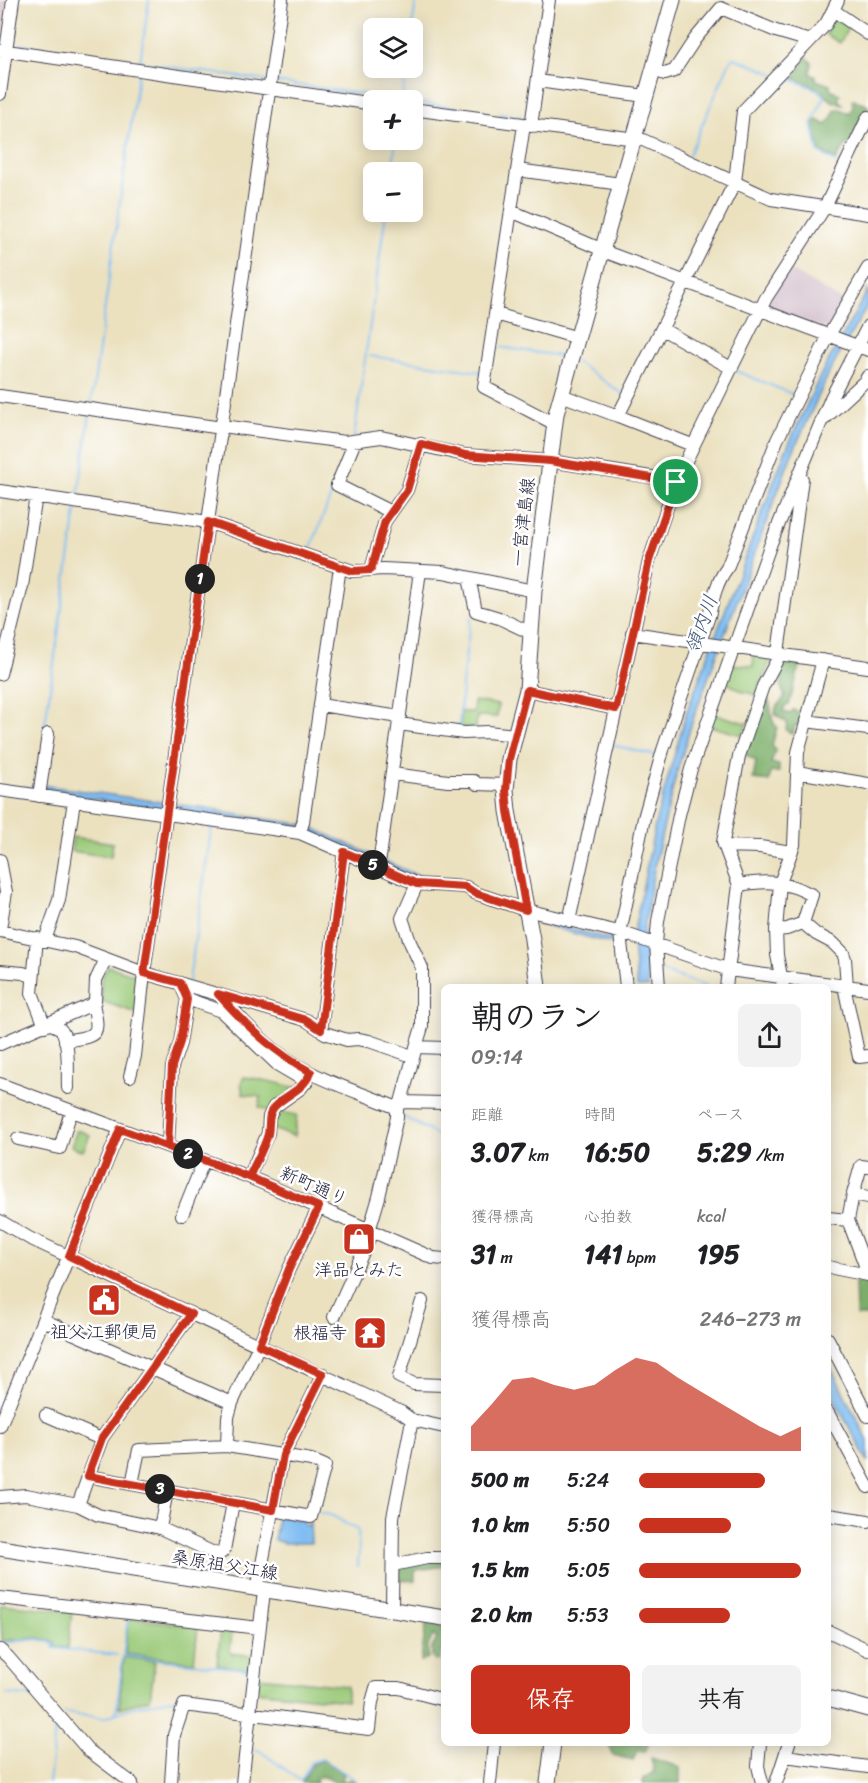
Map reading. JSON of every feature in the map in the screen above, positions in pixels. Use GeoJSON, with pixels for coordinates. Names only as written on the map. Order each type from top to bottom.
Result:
{"type":"FeatureCollection","features":[{"type":"Feature","properties":{"kind":"main road","name":"一宮津島線"},"geometry":{"type":"LineString","coordinates":[[538,984],[508,811],[507,785],[509,759],[527,690],[534,591],[555,424],[561,395],[673,0]]}},
{"type":"Feature","properties":{"kind":"main road","name":"桑原祖父江線"},"geometry":{"type":"LineString","coordinates":[[0,1548],[441,1618]]}},
{"type":"Feature","properties":{"kind":"main road"},"geometry":{"type":"LineString","coordinates":[[831,1699],[868,1708]]}},
{"type":"Feature","properties":{"kind":"main road"},"geometry":{"type":"LineString","coordinates":[[548,1783],[553,1746]]}},
{"type":"Feature","properties":{"kind":"street"},"geometry":{"type":"LineString","coordinates":[[0,94],[3,50],[13,0]]}},
{"type":"Feature","properties":{"kind":"street"},"geometry":{"type":"LineString","coordinates":[[130,1076],[135,1056],[144,973],[282,0]]}},
{"type":"Feature","properties":{"kind":"street"},"geometry":{"type":"LineString","coordinates":[[549,0],[538,81],[517,170],[484,387],[555,424]]}},
{"type":"Feature","properties":{"kind":"street"},"geometry":{"type":"LineString","coordinates":[[618,416],[735,182],[743,111],[826,24],[836,5],[868,34]]}},
{"type":"Feature","properties":{"kind":"street"},"geometry":{"type":"LineString","coordinates":[[653,70],[665,74],[675,71],[695,39],[722,8],[732,6],[776,31],[810,41]]}},
{"type":"Feature","properties":{"kind":"street"},"geometry":{"type":"LineString","coordinates":[[3,50],[363,102]]}},
{"type":"Feature","properties":{"kind":"street"},"geometry":{"type":"LineString","coordinates":[[538,81],[645,96]]}},
{"type":"Feature","properties":{"kind":"street"},"geometry":{"type":"LineString","coordinates":[[423,112],[643,140],[771,199],[868,214]]}},
{"type":"Feature","properties":{"kind":"street"},"geometry":{"type":"LineString","coordinates":[[569,921],[649,561],[676,482],[692,445],[766,298],[825,207],[868,117]]}},
{"type":"Feature","properties":{"kind":"street"},"geometry":{"type":"LineString","coordinates":[[517,170],[621,184]]}},
{"type":"Feature","properties":{"kind":"street"},"geometry":{"type":"LineString","coordinates":[[511,211],[603,250],[859,346]]}},
{"type":"Feature","properties":{"kind":"street"},"geometry":{"type":"LineString","coordinates":[[626,984],[622,933],[644,818],[663,750],[701,642],[719,579],[727,568],[777,440],[868,268]]}},
{"type":"Feature","properties":{"kind":"street"},"geometry":{"type":"LineString","coordinates":[[496,314],[578,338]]}},
{"type":"Feature","properties":{"kind":"street"},"geometry":{"type":"LineString","coordinates":[[659,984],[654,943],[679,815],[691,769],[732,646],[804,460],[868,326]]}},
{"type":"Feature","properties":{"kind":"street"},"geometry":{"type":"LineString","coordinates":[[662,329],[731,368]]}},
{"type":"Feature","properties":{"kind":"street"},"geometry":{"type":"LineString","coordinates":[[821,422],[868,376]]}},
{"type":"Feature","properties":{"kind":"street"},"geometry":{"type":"LineString","coordinates":[[561,395],[692,445]]}},
{"type":"Feature","properties":{"kind":"street"},"geometry":{"type":"LineString","coordinates":[[0,396],[345,442],[381,437],[465,455],[550,461],[676,482]]}},
{"type":"Feature","properties":{"kind":"street"},"geometry":{"type":"LineString","coordinates":[[355,441],[338,485],[391,512]]}},
{"type":"Feature","properties":{"kind":"street"},"geometry":{"type":"LineString","coordinates":[[371,570],[385,521],[410,482],[421,444]]}},
{"type":"Feature","properties":{"kind":"street"},"geometry":{"type":"LineString","coordinates":[[727,984],[739,885],[723,842],[739,756],[763,687],[777,660],[804,460]]}},
{"type":"Feature","properties":{"kind":"street"},"geometry":{"type":"LineString","coordinates":[[0,491],[208,522],[352,571],[420,571],[534,591]]}},
{"type":"Feature","properties":{"kind":"street"},"geometry":{"type":"LineString","coordinates":[[0,674],[22,586],[36,496]]}},
{"type":"Feature","properties":{"kind":"street"},"geometry":{"type":"LineString","coordinates":[[301,829],[340,567]]}},
{"type":"Feature","properties":{"kind":"street"},"geometry":{"type":"LineString","coordinates":[[378,863],[420,571]]}},
{"type":"Feature","properties":{"kind":"street"},"geometry":{"type":"LineString","coordinates":[[469,578],[476,611],[499,618],[531,633]]}},
{"type":"Feature","properties":{"kind":"street"},"geometry":{"type":"LineString","coordinates":[[632,633],[868,667]]}},
{"type":"Feature","properties":{"kind":"street"},"geometry":{"type":"LineString","coordinates":[[782,982],[776,930],[780,883],[791,852],[796,815],[798,752],[823,660]]}},
{"type":"Feature","properties":{"kind":"street"},"geometry":{"type":"LineString","coordinates":[[527,690],[616,709]]}},
{"type":"Feature","properties":{"kind":"street"},"geometry":{"type":"LineString","coordinates":[[320,705],[464,733],[487,732],[516,735]]}},
{"type":"Feature","properties":{"kind":"street"},"geometry":{"type":"LineString","coordinates":[[806,721],[868,729]]}},
{"type":"Feature","properties":{"kind":"street"},"geometry":{"type":"LineString","coordinates":[[40,791],[48,735]]}},
{"type":"Feature","properties":{"kind":"street"},"geometry":{"type":"LineString","coordinates":[[797,772],[868,784]]}},
{"type":"Feature","properties":{"kind":"street"},"geometry":{"type":"LineString","coordinates":[[392,774],[448,781],[474,781],[477,784],[507,785]]}},
{"type":"Feature","properties":{"kind":"street"},"geometry":{"type":"LineString","coordinates":[[0,790],[40,791],[74,801],[168,809],[301,829],[344,852],[378,863],[417,884],[466,887],[475,893],[526,910],[622,933],[729,970],[782,982],[814,984]]}},
{"type":"Feature","properties":{"kind":"street"},"geometry":{"type":"LineString","coordinates":[[47,1025],[32,993],[32,976],[41,939],[59,900],[74,801]]}},
{"type":"Feature","properties":{"kind":"street"},"geometry":{"type":"LineString","coordinates":[[724,846],[760,847],[791,852]]}},
{"type":"Feature","properties":{"kind":"street"},"geometry":{"type":"LineString","coordinates":[[321,1030],[344,852]]}},
{"type":"Feature","properties":{"kind":"street"},"geometry":{"type":"LineString","coordinates":[[0,860],[6,892],[0,930],[75,947],[144,973],[306,1020],[321,1030],[347,1040],[358,1039],[414,1052],[441,1048]]}},
{"type":"Feature","properties":{"kind":"street"},"geometry":{"type":"LineString","coordinates":[[739,885],[760,882],[780,883],[812,895],[803,923]]}},
{"type":"Feature","properties":{"kind":"street"},"geometry":{"type":"LineString","coordinates":[[334,1317],[371,1231],[398,1109],[423,1027],[422,968],[402,918],[417,884]]}},
{"type":"Feature","properties":{"kind":"street"},"geometry":{"type":"LineString","coordinates":[[776,930],[803,923]]}},
{"type":"Feature","properties":{"kind":"street"},"geometry":{"type":"LineString","coordinates":[[803,923],[838,947],[846,959],[846,986],[859,1057],[868,1056]]}},
{"type":"Feature","properties":{"kind":"street"},"geometry":{"type":"LineString","coordinates":[[65,1041],[91,1036],[99,1027],[93,1004],[96,980],[106,959]]}},
{"type":"Feature","properties":{"kind":"street"},"geometry":{"type":"LineString","coordinates":[[0,971],[32,976]]}},
{"type":"Feature","properties":{"kind":"street"},"geometry":{"type":"LineString","coordinates":[[168,1146],[172,1066],[180,1042],[187,999],[180,983]]}},
{"type":"Feature","properties":{"kind":"street"},"geometry":{"type":"LineString","coordinates":[[831,985],[868,989]]}},
{"type":"Feature","properties":{"kind":"street"},"geometry":{"type":"LineString","coordinates":[[218,994],[254,1032],[309,1076]]}},
{"type":"Feature","properties":{"kind":"street"},"geometry":{"type":"LineString","coordinates":[[187,999],[221,1011],[278,1065],[398,1109],[441,1103]]}},
{"type":"Feature","properties":{"kind":"street"},"geometry":{"type":"LineString","coordinates":[[0,1044],[93,1004]]}},
{"type":"Feature","properties":{"kind":"street"},"geometry":{"type":"LineString","coordinates":[[47,1025],[58,1027],[63,1033],[67,1053],[68,1088]]}},
{"type":"Feature","properties":{"kind":"street"},"geometry":{"type":"LineString","coordinates":[[249,1177],[268,1133],[269,1117],[274,1107],[309,1076]]}},
{"type":"Feature","properties":{"kind":"street","name":"新町通り"},"geometry":{"type":"LineString","coordinates":[[0,1084],[249,1177],[433,1258],[441,1259]]}},
{"type":"Feature","properties":{"kind":"street"},"geometry":{"type":"LineString","coordinates":[[18,1139],[60,1148],[71,1112]]}},
{"type":"Feature","properties":{"kind":"street"},"geometry":{"type":"LineString","coordinates":[[0,1426],[120,1129]]}},
{"type":"Feature","properties":{"kind":"street"},"geometry":{"type":"LineString","coordinates":[[182,1215],[204,1160]]}},
{"type":"Feature","properties":{"kind":"street"},"geometry":{"type":"LineString","coordinates":[[831,1267],[866,1275],[865,1265],[848,1220],[853,1194],[866,1163]]}},
{"type":"Feature","properties":{"kind":"street"},"geometry":{"type":"LineString","coordinates":[[853,1194],[868,1197]]}},
{"type":"Feature","properties":{"kind":"street"},"geometry":{"type":"LineString","coordinates":[[227,1446],[228,1417],[232,1403],[259,1345],[289,1269],[319,1207]]}},
{"type":"Feature","properties":{"kind":"street"},"geometry":{"type":"LineString","coordinates":[[831,1218],[848,1220]]}},
{"type":"Feature","properties":{"kind":"street"},"geometry":{"type":"LineString","coordinates":[[2,1225],[323,1374],[401,1412],[412,1420],[441,1426]]}},
{"type":"Feature","properties":{"kind":"street"},"geometry":{"type":"LineString","coordinates":[[422,1301],[399,1377],[414,1384],[441,1385]]}},
{"type":"Feature","properties":{"kind":"street"},"geometry":{"type":"LineString","coordinates":[[78,1505],[101,1439],[191,1314]]}},
{"type":"Feature","properties":{"kind":"street"},"geometry":{"type":"LineString","coordinates":[[43,1320],[232,1403]]}},
{"type":"Feature","properties":{"kind":"street"},"geometry":{"type":"LineString","coordinates":[[831,1344],[864,1399],[868,1416]]}},
{"type":"Feature","properties":{"kind":"street"},"geometry":{"type":"LineString","coordinates":[[242,1783],[261,1590],[283,1455],[323,1374]]}},
{"type":"Feature","properties":{"kind":"street"},"geometry":{"type":"LineString","coordinates":[[46,1415],[101,1439]]}},
{"type":"Feature","properties":{"kind":"street"},"geometry":{"type":"LineString","coordinates":[[831,1419],[868,1487]]}},
{"type":"Feature","properties":{"kind":"street"},"geometry":{"type":"LineString","coordinates":[[392,1611],[393,1517],[412,1420]]}},
{"type":"Feature","properties":{"kind":"street"},"geometry":{"type":"LineString","coordinates":[[88,1476],[311,1517],[325,1466],[311,1460],[227,1446],[139,1450],[132,1484]]}},
{"type":"Feature","properties":{"kind":"street"},"geometry":{"type":"LineString","coordinates":[[160,1528],[167,1491]]}},
{"type":"Feature","properties":{"kind":"street"},"geometry":{"type":"LineString","coordinates":[[0,1497],[26,1495],[78,1505],[98,1515],[160,1528],[216,1554],[224,1550],[233,1503]]}},
{"type":"Feature","properties":{"kind":"street"},"geometry":{"type":"LineString","coordinates":[[831,1515],[868,1521]]}},
{"type":"Feature","properties":{"kind":"street"},"geometry":{"type":"LineString","coordinates":[[393,1565],[428,1558],[441,1558]]}},
{"type":"Feature","properties":{"kind":"street"},"geometry":{"type":"LineString","coordinates":[[0,1598],[259,1628]]}},
{"type":"Feature","properties":{"kind":"street"},"geometry":{"type":"LineString","coordinates":[[831,1632],[868,1650]]}},
{"type":"Feature","properties":{"kind":"street"},"geometry":{"type":"LineString","coordinates":[[0,1650],[88,1750],[132,1783]]}},
{"type":"Feature","properties":{"kind":"street"},"geometry":{"type":"LineString","coordinates":[[171,1783],[174,1735],[184,1705],[369,1729],[376,1688],[399,1688],[441,1699]]}},
{"type":"Feature","properties":{"kind":"street"},"geometry":{"type":"LineString","coordinates":[[490,1783],[494,1746]]}},
{"type":"Feature","properties":{"kind":"street"},"geometry":{"type":"LineString","coordinates":[[760,1746],[758,1766],[762,1783]]}},
{"type":"Feature","properties":{"kind":"street"},"geometry":{"type":"LineString","coordinates":[[776,1783],[788,1746]]}},
{"type":"Feature","properties":{"kind":"street"},"geometry":{"type":"LineString","coordinates":[[785,1756],[868,1767]]}},
{"type":"Feature","properties":{"kind":"shaded area"},"geometry":{"type":"Polygon","coordinates":[[[0,0],[7,0],[2,38],[0,38],[0,0]]]}},
{"type":"Feature","properties":{"kind":"shaded area"},"geometry":{"type":"Polygon","coordinates":[[[787,268],[844,302],[829,330],[765,308],[787,268]]]}},
{"type":"Feature","properties":{"kind":"green space"},"geometry":{"type":"Polygon","coordinates":[[[833,18],[849,26],[840,43],[825,34],[833,18]]]}},
{"type":"Feature","properties":{"kind":"green space"},"geometry":{"type":"Polygon","coordinates":[[[806,56],[812,63],[810,73],[816,77],[816,80],[830,85],[830,88],[840,95],[838,100],[843,104],[833,102],[816,88],[793,77],[794,69],[800,69],[806,56]]]}},
{"type":"Feature","properties":{"kind":"green space"},"geometry":{"type":"Polygon","coordinates":[[[854,99],[868,108],[849,144],[836,160],[819,151],[813,123],[817,120],[827,125],[836,109],[850,114],[854,99]]]}},
{"type":"Feature","properties":{"kind":"green space"},"geometry":{"type":"Polygon","coordinates":[[[754,655],[772,657],[756,695],[725,682],[731,664],[753,666],[754,655]]]}},
{"type":"Feature","properties":{"kind":"green space"},"geometry":{"type":"Polygon","coordinates":[[[781,659],[801,661],[789,705],[785,706],[783,711],[790,714],[793,710],[805,714],[801,725],[795,725],[793,734],[786,730],[787,722],[775,715],[776,707],[785,697],[781,687],[783,678],[776,679],[770,689],[766,690],[781,659]]]}},
{"type":"Feature","properties":{"kind":"green space"},"geometry":{"type":"Polygon","coordinates":[[[768,699],[773,721],[777,727],[772,746],[776,750],[771,763],[779,765],[779,772],[771,772],[769,781],[753,779],[756,761],[744,754],[757,714],[763,716],[768,699]]]}},
{"type":"Feature","properties":{"kind":"green space"},"geometry":{"type":"Polygon","coordinates":[[[474,701],[498,705],[497,717],[477,716],[476,728],[460,728],[461,712],[473,712],[474,701]]]}},
{"type":"Feature","properties":{"kind":"green space"},"geometry":{"type":"Polygon","coordinates":[[[713,714],[747,723],[743,735],[709,726],[713,714]]]}},
{"type":"Feature","properties":{"kind":"green space"},"geometry":{"type":"Polygon","coordinates":[[[73,837],[113,843],[111,857],[71,851],[73,837]]]}},
{"type":"Feature","properties":{"kind":"green space"},"geometry":{"type":"Polygon","coordinates":[[[108,966],[141,977],[136,1013],[101,1001],[101,981],[108,966]]]}},
{"type":"Feature","properties":{"kind":"green space"},"geometry":{"type":"Polygon","coordinates":[[[244,1077],[296,1088],[268,1111],[259,1107],[261,1097],[243,1094],[241,1083],[244,1077]]]}},
{"type":"Feature","properties":{"kind":"green space"},"geometry":{"type":"Polygon","coordinates":[[[275,1111],[297,1115],[294,1136],[272,1129],[275,1111]]]}},
{"type":"Feature","properties":{"kind":"green space"},"geometry":{"type":"Polygon","coordinates":[[[77,1130],[90,1135],[83,1151],[71,1146],[77,1130]]]}},
{"type":"Feature","properties":{"kind":"green space"},"geometry":{"type":"Polygon","coordinates":[[[868,1281],[868,1316],[856,1316],[855,1282],[868,1281]]]}},
{"type":"Feature","properties":{"kind":"green space"},"geometry":{"type":"Polygon","coordinates":[[[441,1560],[441,1566],[417,1570],[415,1581],[398,1579],[397,1567],[441,1560]]]}},
{"type":"Feature","properties":{"kind":"green space"},"geometry":{"type":"Polygon","coordinates":[[[0,1604],[72,1611],[68,1648],[55,1647],[55,1642],[38,1638],[2,1641],[0,1604]]]}},
{"type":"Feature","properties":{"kind":"green space"},"geometry":{"type":"Polygon","coordinates":[[[128,1618],[198,1626],[194,1662],[125,1654],[128,1618]]]}},
{"type":"Feature","properties":{"kind":"green space"},"geometry":{"type":"Polygon","coordinates":[[[426,1624],[441,1626],[440,1660],[435,1661],[432,1658],[432,1648],[437,1639],[433,1635],[428,1646],[428,1658],[421,1661],[426,1624]]]}},
{"type":"Feature","properties":{"kind":"green space"},"geometry":{"type":"Polygon","coordinates":[[[221,1628],[232,1629],[230,1653],[253,1656],[252,1669],[217,1665],[221,1628]]]}},
{"type":"Feature","properties":{"kind":"green space"},"geometry":{"type":"Polygon","coordinates":[[[124,1657],[155,1661],[150,1699],[119,1708],[124,1657]]]}},
{"type":"Feature","properties":{"kind":"green space"},"geometry":{"type":"Polygon","coordinates":[[[258,1677],[347,1686],[347,1701],[256,1691],[258,1677]]]}},
{"type":"Feature","properties":{"kind":"green space"},"geometry":{"type":"Polygon","coordinates":[[[610,1746],[648,1746],[645,1752],[637,1751],[633,1760],[612,1755],[610,1746]]]}},
{"type":"Feature","properties":{"kind":"green space"},"geometry":{"type":"Polygon","coordinates":[[[651,1758],[680,1767],[680,1783],[643,1783],[644,1778],[654,1772],[651,1758]]]}},
{"type":"Feature","properties":{"kind":"green space"},"geometry":{"type":"Polygon","coordinates":[[[323,1760],[344,1774],[342,1779],[345,1782],[350,1779],[358,1783],[336,1783],[320,1776],[315,1781],[317,1783],[302,1783],[312,1764],[323,1760]]]}},
{"type":"Feature","properties":{"kind":"water"},"geometry":{"type":"Polygon","coordinates":[[[868,290],[868,304],[830,371],[791,456],[693,719],[676,775],[655,863],[644,929],[648,984],[637,984],[633,944],[627,944],[627,932],[634,931],[656,820],[686,714],[785,452],[821,374],[868,290]]]}},
{"type":"Feature","properties":{"kind":"water"},"geometry":{"type":"Polygon","coordinates":[[[34,784],[306,825],[421,877],[419,881],[305,829],[33,790],[34,784]]]}},
{"type":"Feature","properties":{"kind":"water"},"geometry":{"type":"Polygon","coordinates":[[[541,920],[613,940],[612,944],[540,924],[541,920]]]}},
{"type":"Feature","properties":{"kind":"water"},"geometry":{"type":"Polygon","coordinates":[[[831,1368],[868,1441],[868,1462],[831,1394],[831,1368]]]}},
{"type":"Feature","properties":{"kind":"water"},"geometry":{"type":"Polygon","coordinates":[[[281,1516],[304,1521],[304,1525],[308,1526],[310,1523],[311,1543],[285,1543],[274,1540],[278,1518],[281,1516]]]}},
{"type":"Feature","properties":{"kind":"waterway"},"geometry":{"type":"LineString","coordinates":[[140,62],[149,0]]}},
{"type":"Feature","properties":{"kind":"waterway"},"geometry":{"type":"LineString","coordinates":[[413,18],[416,0]]}},
{"type":"Feature","properties":{"kind":"waterway"},"geometry":{"type":"LineString","coordinates":[[21,45],[267,81]]}},
{"type":"Feature","properties":{"kind":"waterway"},"geometry":{"type":"LineString","coordinates":[[689,155],[731,59],[735,58],[774,74]]}},
{"type":"Feature","properties":{"kind":"waterway"},"geometry":{"type":"LineString","coordinates":[[91,405],[138,75]]}},
{"type":"Feature","properties":{"kind":"waterway"},"geometry":{"type":"LineString","coordinates":[[782,76],[818,90],[825,96],[812,123],[818,152],[839,164]]}},
{"type":"Feature","properties":{"kind":"waterway"},"geometry":{"type":"LineString","coordinates":[[404,90],[405,78]]}},
{"type":"Feature","properties":{"kind":"waterway"},"geometry":{"type":"LineString","coordinates":[[276,82],[363,94]]}},
{"type":"Feature","properties":{"kind":"waterway"},"geometry":{"type":"LineString","coordinates":[[423,103],[459,108]]}},
{"type":"Feature","properties":{"kind":"waterway"},"geometry":{"type":"LineString","coordinates":[[469,110],[487,112]]}},
{"type":"Feature","properties":{"kind":"waterway"},"geometry":{"type":"LineString","coordinates":[[499,114],[522,117]]}},
{"type":"Feature","properties":{"kind":"waterway"},"geometry":{"type":"LineString","coordinates":[[393,162],[395,150]]}},
{"type":"Feature","properties":{"kind":"waterway"},"geometry":{"type":"LineString","coordinates":[[354,437],[385,222]]}},
{"type":"Feature","properties":{"kind":"waterway"},"geometry":{"type":"LineString","coordinates":[[499,347],[567,357]]}},
{"type":"Feature","properties":{"kind":"waterway"},"geometry":{"type":"LineString","coordinates":[[370,356],[412,362]]}},
{"type":"Feature","properties":{"kind":"waterway"},"geometry":{"type":"LineString","coordinates":[[414,362],[450,368]]}},
{"type":"Feature","properties":{"kind":"waterway"},"geometry":{"type":"LineString","coordinates":[[576,362],[623,394]]}},
{"type":"Feature","properties":{"kind":"waterway"},"geometry":{"type":"LineString","coordinates":[[452,368],[482,372]]}},
{"type":"Feature","properties":{"kind":"waterway"},"geometry":{"type":"LineString","coordinates":[[736,371],[793,396]]}},
{"type":"Feature","properties":{"kind":"waterway"},"geometry":{"type":"LineString","coordinates":[[78,497],[90,413]]}},
{"type":"Feature","properties":{"kind":"waterway"},"geometry":{"type":"LineString","coordinates":[[314,552],[310,550],[334,488]]}},
{"type":"Feature","properties":{"kind":"waterway"},"geometry":{"type":"LineString","coordinates":[[44,731],[77,505]]}},
{"type":"Feature","properties":{"kind":"waterway"},"geometry":{"type":"LineString","coordinates":[[459,727],[471,617]]}},
{"type":"Feature","properties":{"kind":"waterway"},"geometry":{"type":"LineString","coordinates":[[612,745],[658,756]]}},
{"type":"Feature","properties":{"kind":"waterway"},"geometry":{"type":"LineString","coordinates":[[23,787],[35,788]]}},
{"type":"Feature","properties":{"kind":"waterway"},"geometry":{"type":"LineString","coordinates":[[189,981],[212,824]]}},
{"type":"Feature","properties":{"kind":"waterway"},"geometry":{"type":"LineString","coordinates":[[662,971],[699,984]]}},
{"type":"Feature","properties":{"kind":"waterway"},"geometry":{"type":"LineString","coordinates":[[191,992],[212,1002]]}},
{"type":"Feature","properties":{"kind":"waterway"},"geometry":{"type":"LineString","coordinates":[[402,1116],[441,1137]]}},
{"type":"Feature","properties":{"kind":"waterway"},"geometry":{"type":"LineString","coordinates":[[318,1512],[335,1517],[358,1530],[357,1566]]}},
{"type":"Feature","properties":{"kind":"waterway"},"geometry":{"type":"LineString","coordinates":[[116,1713],[128,1617]]}},
{"type":"Feature","properties":{"kind":"waterway"},"geometry":{"type":"LineString","coordinates":[[4,1643],[38,1639],[53,1643],[53,1648],[117,1655]]}},
{"type":"Feature","properties":{"kind":"waterway"},"geometry":{"type":"LineString","coordinates":[[126,1656],[252,1670]]}},
{"type":"Feature","properties":{"kind":"waterway"},"geometry":{"type":"LineString","coordinates":[[7,1694],[35,1697]]}},
{"type":"Feature","properties":{"kind":"waterway"},"geometry":{"type":"LineString","coordinates":[[64,1713],[104,1718],[133,1707],[170,1699],[181,1701]]}},
{"type":"Feature","properties":{"kind":"waterway"},"geometry":{"type":"LineString","coordinates":[[49,1783],[56,1721]]}},
{"type":"Feature","properties":{"kind":"waterway"},"geometry":{"type":"LineString","coordinates":[[250,1749],[260,1751],[301,1781],[311,1762],[323,1759],[354,1779]]}},
{"type":"Feature","properties":{"kind":"place","name":"洋品とみた"},"geometry":{"type":"Point","coordinates":[359,1239]}},
{"type":"Feature","properties":{"kind":"place","name":"祖父江郵便局"},"geometry":{"type":"Point","coordinates":[104,1300]}},
{"type":"Feature","properties":{"kind":"place","name":"根福寺"},"geometry":{"type":"Point","coordinates":[370,1333]}},
{"type":"Feature","properties":{"kind":"route"},"geometry":{"type":"LineString","coordinates":[[676,482],[550,461],[465,455],[421,444],[407,490],[385,521],[371,570],[352,571],[208,522],[144,973],[180,983],[187,999],[180,1042],[172,1066],[168,1146],[319,1207],[289,1269],[259,1345],[323,1374],[283,1455],[273,1510],[88,1476],[102,1438],[191,1314],[69,1256],[120,1129],[168,1146],[249,1177],[268,1133],[269,1117],[274,1107],[301,1088],[307,1082],[311,1072],[274,1050],[218,994],[306,1020],[321,1030],[344,852],[417,884],[466,887],[475,893],[526,910],[506,790],[509,759],[527,690],[616,709],[649,561],[676,482]]}},
{"type":"Feature","properties":{"kind":"water label","name":"領内川"},"geometry":{"type":"Point","coordinates":[701,624]}}]}
